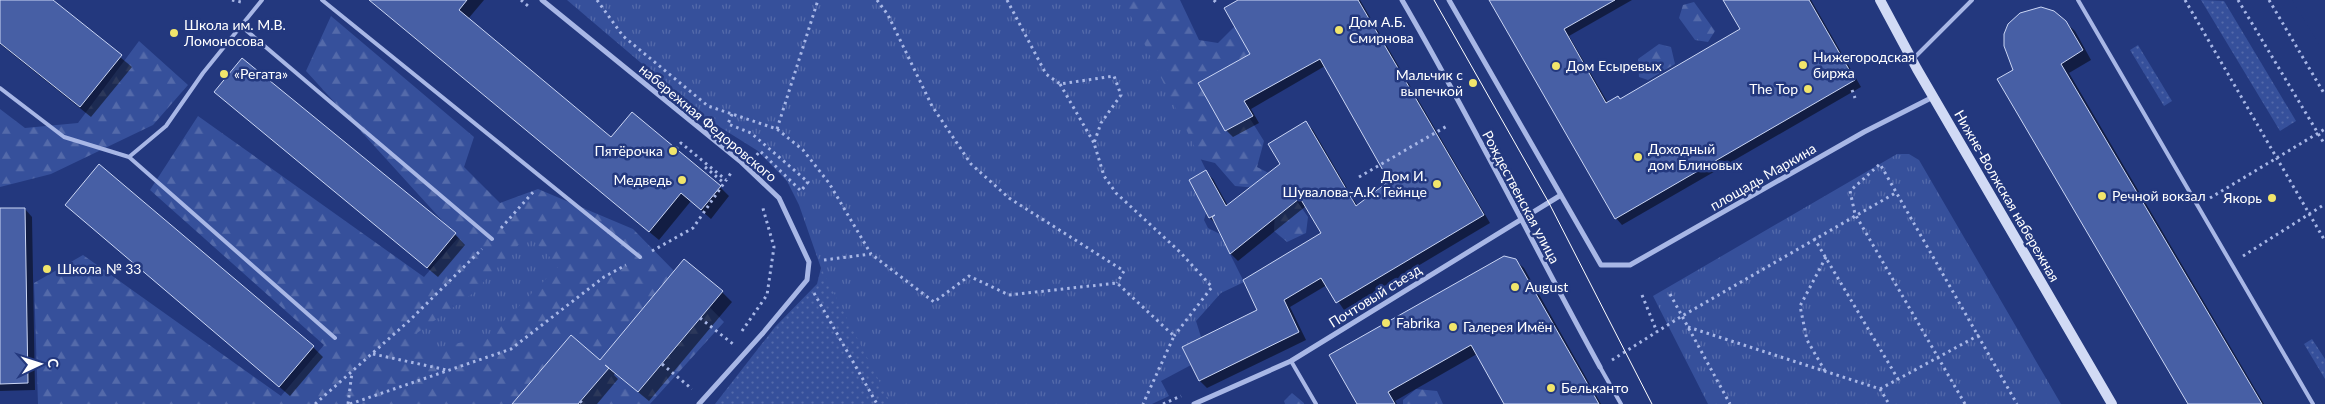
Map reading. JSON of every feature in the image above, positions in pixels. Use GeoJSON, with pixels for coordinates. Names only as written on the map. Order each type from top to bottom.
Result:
{"type":"FeatureCollection","features":[{"type":"Feature","properties":{"kind":"main road","name":"Нижне-Волжская набережная"},"geometry":{"type":"LineString","coordinates":[[1880,0],[1912,60],[2112,404]]}},
{"type":"Feature","properties":{"kind":"street","name":"набережная Федоровского"},"geometry":{"type":"LineString","coordinates":[[542,0],[740,160],[779,198],[809,262],[807,280]]}},
{"type":"Feature","properties":{"kind":"street","name":"Рождественская улица"},"geometry":{"type":"LineString","coordinates":[[1402,0],[1436,58],[1600,366]]}},
{"type":"Feature","properties":{"kind":"street"},"geometry":{"type":"LineString","coordinates":[[1449,0],[1561,195]]}},
{"type":"Feature","properties":{"kind":"street","name":"площадь Маркина"},"geometry":{"type":"LineString","coordinates":[[1561,195],[1601,265],[1630,265],[1864,132],[1934,96]]}},
{"type":"Feature","properties":{"kind":"street","name":"Почтовый съезд"},"geometry":{"type":"LineString","coordinates":[[1194,404],[1291,361],[1561,195]]}},
{"type":"Feature","properties":{"kind":"street"},"geometry":{"type":"LineString","coordinates":[[698,404],[763,333],[807,280]]}},
{"type":"Feature","properties":{"kind":"lane"},"geometry":{"type":"LineString","coordinates":[[129,157],[166,126],[203,73],[262,0]]}},
{"type":"Feature","properties":{"kind":"lane"},"geometry":{"type":"LineString","coordinates":[[322,0],[640,257]]}},
{"type":"Feature","properties":{"kind":"lane"},"geometry":{"type":"LineString","coordinates":[[1912,60],[1972,0]]}},
{"type":"Feature","properties":{"kind":"lane"},"geometry":{"type":"LineString","coordinates":[[2078,0],[2313,404]]}},
{"type":"Feature","properties":{"kind":"lane"},"geometry":{"type":"LineString","coordinates":[[242,26],[492,239]]}},
{"type":"Feature","properties":{"kind":"lane"},"geometry":{"type":"LineString","coordinates":[[0,88],[64,137],[129,157],[335,338]]}},
{"type":"Feature","properties":{"kind":"lane"},"geometry":{"type":"LineString","coordinates":[[1291,361],[1316,404]]}},
{"type":"Feature","properties":{"kind":"lane","name":"Рождественская улица"},"geometry":{"type":"LineString","coordinates":[[1600,366],[1621,404]]}},
{"type":"Feature","properties":{"kind":"path"},"geometry":{"type":"LineString","coordinates":[[521,0],[536,12]]}},
{"type":"Feature","properties":{"kind":"path"},"geometry":{"type":"LineString","coordinates":[[597,0],[623,36],[708,106],[776,130],[803,150],[829,183],[871,254],[934,302],[969,276],[1009,295],[1117,283],[1174,336]]}},
{"type":"Feature","properties":{"kind":"path"},"geometry":{"type":"LineString","coordinates":[[776,130],[818,0]]}},
{"type":"Feature","properties":{"kind":"path"},"geometry":{"type":"LineString","coordinates":[[878,0],[888,15],[932,106],[971,164],[1009,198],[1124,271],[1117,283]]}},
{"type":"Feature","properties":{"kind":"path"},"geometry":{"type":"LineString","coordinates":[[1006,0],[1046,74],[1060,84],[1094,142],[1104,176],[1116,193],[1180,252],[1212,287],[1174,336],[1143,404]]}},
{"type":"Feature","properties":{"kind":"path"},"geometry":{"type":"LineString","coordinates":[[2185,0],[2325,241]]}},
{"type":"Feature","properties":{"kind":"path"},"geometry":{"type":"LineString","coordinates":[[2238,0],[2325,145]]}},
{"type":"Feature","properties":{"kind":"path"},"geometry":{"type":"LineString","coordinates":[[2269,0],[2325,95]]}},
{"type":"Feature","properties":{"kind":"path"},"geometry":{"type":"LineString","coordinates":[[1060,84],[1114,76],[1121,95],[1100,123],[1094,142]]}},
{"type":"Feature","properties":{"kind":"path"},"geometry":{"type":"LineString","coordinates":[[1852,90],[1855,98]]}},
{"type":"Feature","properties":{"kind":"path"},"geometry":{"type":"LineString","coordinates":[[732,114],[728,124],[751,133],[808,182],[801,191],[760,151],[756,156]]}},
{"type":"Feature","properties":{"kind":"path"},"geometry":{"type":"LineString","coordinates":[[1359,177],[1446,126]]}},
{"type":"Feature","properties":{"kind":"path"},"geometry":{"type":"LineString","coordinates":[[2208,199],[2325,129]]}},
{"type":"Feature","properties":{"kind":"path"},"geometry":{"type":"LineString","coordinates":[[676,149],[681,143],[725,182]]}},
{"type":"Feature","properties":{"kind":"path"},"geometry":{"type":"LineString","coordinates":[[1965,404],[1855,214],[1850,191],[1880,164],[2017,404]]}},
{"type":"Feature","properties":{"kind":"path"},"geometry":{"type":"LineString","coordinates":[[705,167],[725,182]]}},
{"type":"Feature","properties":{"kind":"path"},"geometry":{"type":"LineString","coordinates":[[352,372],[349,404],[511,349],[604,277],[693,228],[733,171],[738,176]]}},
{"type":"Feature","properties":{"kind":"path"},"geometry":{"type":"LineString","coordinates":[[315,404],[410,320],[492,239],[544,180]]}},
{"type":"Feature","properties":{"kind":"path"},"geometry":{"type":"LineString","coordinates":[[1600,366],[1814,238],[1897,192]]}},
{"type":"Feature","properties":{"kind":"path"},"geometry":{"type":"LineString","coordinates":[[727,350],[767,296],[774,247],[764,208],[759,201]]}},
{"type":"Feature","properties":{"kind":"path"},"geometry":{"type":"LineString","coordinates":[[2242,258],[2325,204]]}},
{"type":"Feature","properties":{"kind":"path"},"geometry":{"type":"LineString","coordinates":[[1814,238],[1898,379]]}},
{"type":"Feature","properties":{"kind":"path"},"geometry":{"type":"LineString","coordinates":[[815,262],[871,254]]}},
{"type":"Feature","properties":{"kind":"path"},"geometry":{"type":"LineString","coordinates":[[1826,257],[1800,306],[1807,340],[1826,372]]}},
{"type":"Feature","properties":{"kind":"path"},"geometry":{"type":"LineString","coordinates":[[807,280],[877,404]]}},
{"type":"Feature","properties":{"kind":"path"},"geometry":{"type":"LineString","coordinates":[[1670,294],[1730,404]]}},
{"type":"Feature","properties":{"kind":"path"},"geometry":{"type":"LineString","coordinates":[[1642,295],[1657,332]]}},
{"type":"Feature","properties":{"kind":"path"},"geometry":{"type":"LineString","coordinates":[[700,318],[733,344]]}},
{"type":"Feature","properties":{"kind":"path"},"geometry":{"type":"LineString","coordinates":[[1688,327],[1880,389],[1889,404]]}},
{"type":"Feature","properties":{"kind":"path"},"geometry":{"type":"LineString","coordinates":[[1880,389],[1979,335]]}},
{"type":"Feature","properties":{"kind":"path"},"geometry":{"type":"LineString","coordinates":[[372,354],[448,370]]}},
{"type":"Feature","properties":{"kind":"path"},"geometry":{"type":"LineString","coordinates":[[662,364],[695,391],[691,396]]}},
{"type":"Feature","properties":{"kind":"path"},"geometry":{"type":"LineString","coordinates":[[1163,404],[1189,392]]}},
{"type":"Feature","properties":{"kind":"green space"},"geometry":{"type":"Polygon","coordinates":[[[567,0],[1123,0],[1206,170],[1189,180],[1206,213],[1204,220],[1208,228],[1220,234],[1244,282],[1221,293],[1196,321],[1201,337],[1182,347],[1191,365],[1161,381],[1169,396],[1152,404],[891,404],[821,268],[799,205],[787,181],[758,151],[707,119],[567,0]]]}},
{"type":"Feature","properties":{"kind":"green space"},"geometry":{"type":"Polygon","coordinates":[[[1110,0],[1180,0],[1199,40],[1218,43],[1238,23],[1261,33],[1246,68],[1242,106],[1264,141],[1257,167],[1282,180],[1308,217],[1306,233],[1287,242],[1274,231],[1275,210],[1257,188],[1235,186],[1215,163],[1179,154],[1110,0]]]}},
{"type":"Feature","properties":{"kind":"green space"},"geometry":{"type":"Polygon","coordinates":[[[2201,0],[2224,1],[2296,121],[2280,131],[2201,0]]]}},
{"type":"Feature","properties":{"kind":"green space"},"geometry":{"type":"Polygon","coordinates":[[[1694,2],[1715,31],[1708,42],[1695,40],[1679,18],[1683,5],[1694,2]]]}},
{"type":"Feature","properties":{"kind":"green space"},"geometry":{"type":"Polygon","coordinates":[[[331,16],[474,137],[464,167],[500,203],[538,189],[633,229],[724,322],[650,404],[38,404],[34,283],[83,255],[281,396],[324,345],[150,190],[198,116],[424,277],[458,238],[306,71],[331,16]]]}},
{"type":"Feature","properties":{"kind":"green space"},"geometry":{"type":"Polygon","coordinates":[[[139,41],[188,85],[153,125],[51,174],[0,187],[0,109],[25,128],[78,123],[139,41]]]}},
{"type":"Feature","properties":{"kind":"green space"},"geometry":{"type":"Polygon","coordinates":[[[1659,44],[1671,47],[1675,64],[1648,80],[1639,77],[1638,59],[1659,44]]]}},
{"type":"Feature","properties":{"kind":"green space"},"geometry":{"type":"Polygon","coordinates":[[[2138,45],[2172,101],[2164,106],[2130,50],[2138,45]]]}},
{"type":"Feature","properties":{"kind":"green space"},"geometry":{"type":"Polygon","coordinates":[[[1897,154],[1909,154],[1919,160],[2061,404],[1708,404],[1653,296],[1897,154]]]}},
{"type":"Feature","properties":{"kind":"green space"},"geometry":{"type":"Polygon","coordinates":[[[528,235],[559,266],[489,336],[420,352],[417,333],[472,294],[528,235]]]}},
{"type":"Feature","properties":{"kind":"green space"},"geometry":{"type":"Polygon","coordinates":[[[871,263],[1138,404],[715,404],[775,327],[817,284],[821,268],[871,263]]]}},
{"type":"Feature","properties":{"kind":"green space"},"geometry":{"type":"Polygon","coordinates":[[[2312,339],[2325,359],[2325,379],[2304,344],[2312,339]]]}},
{"type":"Feature","properties":{"kind":"green space"},"geometry":{"type":"Polygon","coordinates":[[[1416,389],[1437,391],[1443,404],[1403,404],[1403,400],[1416,389]]]}},
{"type":"Feature","properties":{"kind":"green space"},"geometry":{"type":"Polygon","coordinates":[[[1292,393],[1304,404],[1285,404],[1284,401],[1292,393]]]}},
{"type":"Feature","properties":{"kind":"pier"},"geometry":{"type":"Polygon","coordinates":[[[2292,0],[2325,0],[2325,54],[2292,0]]]}},
{"type":"Feature","properties":{"kind":"building"},"geometry":{"type":"Polygon","coordinates":[[[0,0],[53,0],[122,55],[80,107],[0,43],[0,0]]]}},
{"type":"Feature","properties":{"kind":"building"},"geometry":{"type":"Polygon","coordinates":[[[369,0],[467,0],[459,10],[611,137],[632,112],[721,186],[701,210],[681,193],[649,232],[369,0]]]}},
{"type":"Feature","properties":{"kind":"building"},"geometry":{"type":"Polygon","coordinates":[[[1238,0],[1358,0],[1484,215],[1336,303],[1321,278],[1284,300],[1299,332],[1199,381],[1182,347],[1257,310],[1243,280],[1321,233],[1300,198],[1230,254],[1212,217],[1215,215],[1209,218],[1189,180],[1206,170],[1226,206],[1280,164],[1268,144],[1306,121],[1356,206],[1389,181],[1320,59],[1244,101],[1253,116],[1225,131],[1198,83],[1250,54],[1224,8],[1238,0]]]}},
{"type":"Feature","properties":{"kind":"building"},"geometry":{"type":"Polygon","coordinates":[[[1489,0],[1615,0],[1564,29],[1606,103],[1618,96],[1620,99],[1740,29],[1723,0],[1809,0],[1855,80],[1615,219],[1489,0]]]}},
{"type":"Feature","properties":{"kind":"building","name":"Речной вокзал"},"geometry":{"type":"Polygon","coordinates":[[[2041,7],[2054,11],[2066,21],[2083,50],[2061,64],[2262,404],[2188,404],[1997,79],[2013,70],[2004,46],[2004,34],[2008,24],[2020,13],[2041,7]]]}},
{"type":"Feature","properties":{"kind":"building"},"geometry":{"type":"Polygon","coordinates":[[[242,58],[456,233],[427,268],[214,92],[242,58]]]}},
{"type":"Feature","properties":{"kind":"building"},"geometry":{"type":"Polygon","coordinates":[[[99,164],[314,346],[279,387],[65,205],[99,164]]]}},
{"type":"Feature","properties":{"kind":"building"},"geometry":{"type":"Polygon","coordinates":[[[0,208],[25,208],[28,383],[0,384],[0,208]]]}},
{"type":"Feature","properties":{"kind":"building"},"geometry":{"type":"Polygon","coordinates":[[[1504,256],[1516,259],[1599,404],[1504,404],[1471,345],[1388,392],[1395,404],[1357,404],[1329,355],[1504,256]]]}},
{"type":"Feature","properties":{"kind":"building"},"geometry":{"type":"Polygon","coordinates":[[[684,259],[723,291],[638,392],[609,368],[578,404],[512,404],[571,335],[600,360],[684,259]]]}},
{"type":"Feature","properties":{"kind":"tram line"},"geometry":{"type":"LineString","coordinates":[[1434,0],[1549,203],[1652,404]]}},
{"type":"Feature","properties":{"kind":"place","name":"Дом А.Б. Смирнова"},"geometry":{"type":"Point","coordinates":[1339,30]}},
{"type":"Feature","properties":{"kind":"place","name":"Школа им. М.В. Ломоносова"},"geometry":{"type":"Point","coordinates":[174,33]}},
{"type":"Feature","properties":{"kind":"place","name":"Нижегородская биржа"},"geometry":{"type":"Point","coordinates":[1803,65]}},
{"type":"Feature","properties":{"kind":"place","name":"Дом Есыревых"},"geometry":{"type":"Point","coordinates":[1556,66]}},
{"type":"Feature","properties":{"kind":"place","name":"«Регата»"},"geometry":{"type":"Point","coordinates":[224,74]}},
{"type":"Feature","properties":{"kind":"place","name":"Мальчик с выпечкой"},"geometry":{"type":"Point","coordinates":[1473,83]}},
{"type":"Feature","properties":{"kind":"place","name":"The Top"},"geometry":{"type":"Point","coordinates":[1808,89]}},
{"type":"Feature","properties":{"kind":"place","name":"Пятёрочка"},"geometry":{"type":"Point","coordinates":[673,151]}},
{"type":"Feature","properties":{"kind":"place","name":"Доходный дом Блиновых"},"geometry":{"type":"Point","coordinates":[1638,157]}},
{"type":"Feature","properties":{"kind":"place","name":"Медведь"},"geometry":{"type":"Point","coordinates":[682,180]}},
{"type":"Feature","properties":{"kind":"place","name":"Дом И. Шувалова-А.К. Гейнце"},"geometry":{"type":"Point","coordinates":[1437,184]}},
{"type":"Feature","properties":{"kind":"place","name":"Речной вокзал"},"geometry":{"type":"Point","coordinates":[2102,196]}},
{"type":"Feature","properties":{"kind":"place","name":"Якорь"},"geometry":{"type":"Point","coordinates":[2272,198]}},
{"type":"Feature","properties":{"kind":"place","name":"Школа № 33"},"geometry":{"type":"Point","coordinates":[47,269]}},
{"type":"Feature","properties":{"kind":"place","name":"August"},"geometry":{"type":"Point","coordinates":[1515,287]}},
{"type":"Feature","properties":{"kind":"place","name":"Fabrika"},"geometry":{"type":"Point","coordinates":[1386,323]}},
{"type":"Feature","properties":{"kind":"place","name":"Галерея Имён"},"geometry":{"type":"Point","coordinates":[1453,327]}},
{"type":"Feature","properties":{"kind":"place","name":"Бельканто"},"geometry":{"type":"Point","coordinates":[1551,388]}}]}
